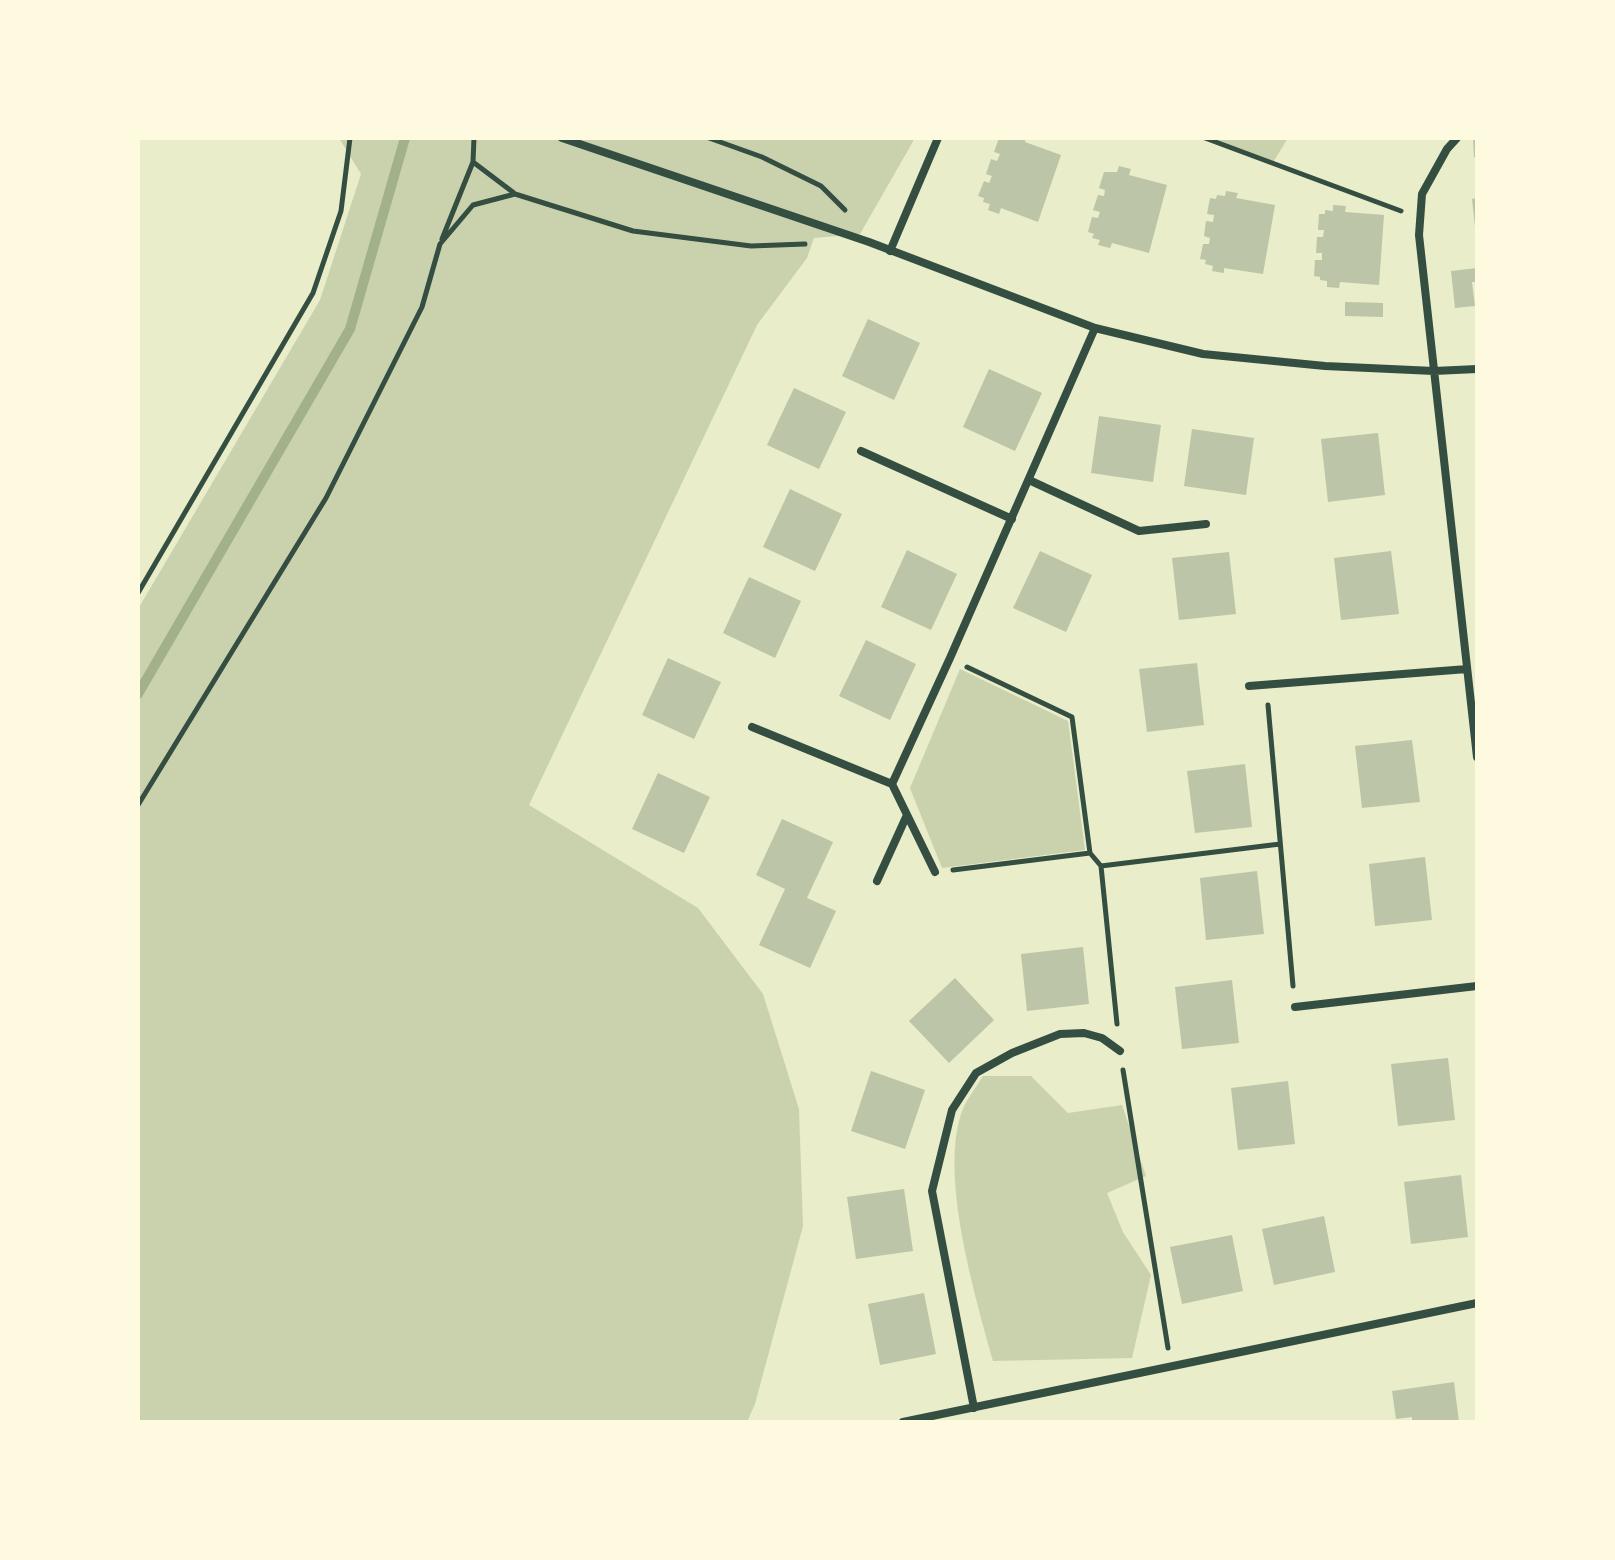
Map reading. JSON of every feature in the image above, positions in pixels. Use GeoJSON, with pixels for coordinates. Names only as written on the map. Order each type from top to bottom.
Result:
{"type":"FeatureCollection","features":[{"type":"Feature","properties":{"kind":"street"},"geometry":{"type":"LineString","coordinates":[[562,138],[869,242],[1095,328],[1203,354],[1325,366],[1434,371],[1477,369]]}},
{"type":"Feature","properties":{"kind":"street"},"geometry":{"type":"LineString","coordinates":[[890,251],[938,138]]}},
{"type":"Feature","properties":{"kind":"street"},"geometry":{"type":"LineString","coordinates":[[1457,138],[1447,149],[1422,194],[1419,235],[1477,757]]}},
{"type":"Feature","properties":{"kind":"street"},"geometry":{"type":"LineString","coordinates":[[892,784],[1095,328]]}},
{"type":"Feature","properties":{"kind":"street"},"geometry":{"type":"LineString","coordinates":[[861,451],[1012,519]]}},
{"type":"Feature","properties":{"kind":"street"},"geometry":{"type":"LineString","coordinates":[[1029,480],[1139,531],[1206,524]]}},
{"type":"Feature","properties":{"kind":"street"},"geometry":{"type":"LineString","coordinates":[[1249,686],[1467,669]]}},
{"type":"Feature","properties":{"kind":"street"},"geometry":{"type":"LineString","coordinates":[[752,727],[892,784],[935,872]]}},
{"type":"Feature","properties":{"kind":"street"},"geometry":{"type":"LineString","coordinates":[[877,881],[907,815]]}},
{"type":"Feature","properties":{"kind":"street"},"geometry":{"type":"LineString","coordinates":[[1295,1007],[1477,986]]}},
{"type":"Feature","properties":{"kind":"street"},"geometry":{"type":"LineString","coordinates":[[974,1408],[932,1191],[952,1110],[976,1073],[1012,1053],[1060,1034],[1084,1033],[1102,1038],[1120,1051]]}},
{"type":"Feature","properties":{"kind":"street"},"geometry":{"type":"LineString","coordinates":[[903,1422],[1477,1303]]}},
{"type":"Feature","properties":{"kind":"path"},"geometry":{"type":"LineString","coordinates":[[138,593],[313,293],[341,211],[350,138]]}},
{"type":"Feature","properties":{"kind":"path"},"geometry":{"type":"LineString","coordinates":[[138,805],[326,498],[422,307],[440,244],[473,162],[474,138]]}},
{"type":"Feature","properties":{"kind":"path"},"geometry":{"type":"LineString","coordinates":[[709,138],[762,157],[821,186],[869,233],[869,242]]}},
{"type":"Feature","properties":{"kind":"path"},"geometry":{"type":"LineString","coordinates":[[1205,138],[1421,218]]}},
{"type":"Feature","properties":{"kind":"path"},"geometry":{"type":"LineString","coordinates":[[473,162],[515,194],[633,231],[751,246],[810,244]]}},
{"type":"Feature","properties":{"kind":"path"},"geometry":{"type":"LineString","coordinates":[[440,244],[473,205],[515,194]]}},
{"type":"Feature","properties":{"kind":"path"},"geometry":{"type":"LineString","coordinates":[[950,658],[1072,717],[1090,853],[1101,866],[1120,1051],[1171,1367]]}},
{"type":"Feature","properties":{"kind":"path"},"geometry":{"type":"LineString","coordinates":[[1266,684],[1295,1007]]}},
{"type":"Feature","properties":{"kind":"path"},"geometry":{"type":"LineString","coordinates":[[1101,866],[1280,844]]}},
{"type":"Feature","properties":{"kind":"path"},"geometry":{"type":"LineString","coordinates":[[935,872],[1090,853]]}},
{"type":"Feature","properties":{"kind":"green space"},"geometry":{"type":"Polygon","coordinates":[[[339,138],[915,138],[860,234],[814,238],[807,258],[757,325],[529,805],[698,908],[763,994],[799,1109],[803,1226],[755,1404],[747,1422],[138,1422],[138,609],[320,300],[361,174],[339,138]]]}},
{"type":"Feature","properties":{"kind":"green space"},"geometry":{"type":"Polygon","coordinates":[[[1205,138],[1288,138],[1272,164],[1205,138]]]}},
{"type":"Feature","properties":{"kind":"green space"},"geometry":{"type":"Polygon","coordinates":[[[960,669],[1068,721],[1085,850],[942,868],[910,788],[960,669]]]}},
{"type":"Feature","properties":{"kind":"green space"},"geometry":{"type":"Polygon","coordinates":[[[983,1076],[1031,1076],[1068,1113],[1122,1105],[1146,1176],[1107,1193],[1123,1232],[1151,1275],[1132,1358],[993,1361],[962,1237],[955,1171],[961,1114],[983,1076]]]}},
{"type":"Feature","properties":{"kind":"building"},"geometry":{"type":"Polygon","coordinates":[[[999,138],[1026,138],[1025,142],[1061,155],[1038,222],[1001,208],[999,214],[988,210],[990,204],[978,196],[984,181],[989,183],[992,176],[986,174],[991,159],[997,161],[1000,154],[994,152],[999,138]]]}},
{"type":"Feature","properties":{"kind":"building"},"geometry":{"type":"Polygon","coordinates":[[[1473,138],[1477,138],[1477,157],[1474,157],[1473,138]]]}},
{"type":"Feature","properties":{"kind":"building"},"geometry":{"type":"Polygon","coordinates":[[[1119,166],[1131,169],[1129,175],[1167,185],[1149,253],[1112,243],[1110,248],[1098,245],[1100,240],[1092,238],[1094,234],[1088,232],[1092,217],[1098,218],[1100,212],[1093,210],[1098,195],[1104,196],[1105,190],[1099,188],[1104,172],[1117,172],[1119,166]]]}},
{"type":"Feature","properties":{"kind":"building"},"geometry":{"type":"Polygon","coordinates":[[[1226,191],[1238,193],[1236,198],[1275,205],[1263,274],[1224,268],[1224,273],[1212,271],[1213,266],[1200,259],[1203,244],[1209,244],[1210,238],[1204,236],[1206,221],[1213,222],[1214,215],[1207,214],[1210,198],[1225,196],[1226,191]]]}},
{"type":"Feature","properties":{"kind":"building"},"geometry":{"type":"Polygon","coordinates":[[[1477,198],[1477,227],[1475,227],[1472,199],[1477,198]]]}},
{"type":"Feature","properties":{"kind":"building"},"geometry":{"type":"Polygon","coordinates":[[[1333,205],[1346,206],[1345,212],[1384,215],[1379,285],[1340,282],[1339,288],[1327,287],[1327,281],[1314,276],[1315,260],[1322,260],[1322,253],[1316,253],[1317,237],[1323,237],[1324,230],[1318,230],[1319,214],[1325,214],[1325,210],[1333,211],[1333,205]]]}},
{"type":"Feature","properties":{"kind":"building"},"geometry":{"type":"Polygon","coordinates":[[[1477,268],[1477,282],[1472,282],[1475,306],[1455,308],[1451,271],[1477,268]]]}},
{"type":"Feature","properties":{"kind":"building"},"geometry":{"type":"Polygon","coordinates":[[[1345,302],[1383,303],[1383,317],[1345,316],[1345,302]]]}},
{"type":"Feature","properties":{"kind":"building"},"geometry":{"type":"Polygon","coordinates":[[[868,319],[920,343],[894,400],[842,376],[868,319]]]}},
{"type":"Feature","properties":{"kind":"building"},"geometry":{"type":"Polygon","coordinates":[[[989,369],[1042,393],[1015,451],[963,427],[989,369]]]}},
{"type":"Feature","properties":{"kind":"building"},"geometry":{"type":"Polygon","coordinates":[[[794,388],[846,412],[819,469],[767,445],[794,388]]]}},
{"type":"Feature","properties":{"kind":"building"},"geometry":{"type":"Polygon","coordinates":[[[1099,416],[1161,425],[1153,482],[1091,473],[1099,416]]]}},
{"type":"Feature","properties":{"kind":"building"},"geometry":{"type":"Polygon","coordinates":[[[1192,429],[1254,438],[1246,495],[1184,486],[1192,429]]]}},
{"type":"Feature","properties":{"kind":"building"},"geometry":{"type":"Polygon","coordinates":[[[1378,433],[1385,495],[1328,502],[1321,439],[1378,433]]]}},
{"type":"Feature","properties":{"kind":"building"},"geometry":{"type":"Polygon","coordinates":[[[790,489],[842,514],[815,571],[763,547],[790,489]]]}},
{"type":"Feature","properties":{"kind":"building"},"geometry":{"type":"Polygon","coordinates":[[[907,550],[957,574],[931,630],[881,607],[907,550]]]}},
{"type":"Feature","properties":{"kind":"building"},"geometry":{"type":"Polygon","coordinates":[[[1040,551],[1092,575],[1066,632],[1013,608],[1040,551]]]}},
{"type":"Feature","properties":{"kind":"building"},"geometry":{"type":"Polygon","coordinates":[[[1391,551],[1399,614],[1341,620],[1334,558],[1391,551]]]}},
{"type":"Feature","properties":{"kind":"building"},"geometry":{"type":"Polygon","coordinates":[[[1229,552],[1236,614],[1179,620],[1172,558],[1229,552]]]}},
{"type":"Feature","properties":{"kind":"building"},"geometry":{"type":"Polygon","coordinates":[[[749,577],[801,601],[775,658],[723,633],[749,577]]]}},
{"type":"Feature","properties":{"kind":"building"},"geometry":{"type":"Polygon","coordinates":[[[866,640],[916,664],[890,720],[839,696],[866,640]]]}},
{"type":"Feature","properties":{"kind":"building"},"geometry":{"type":"Polygon","coordinates":[[[668,658],[721,682],[694,739],[642,715],[668,658]]]}},
{"type":"Feature","properties":{"kind":"building"},"geometry":{"type":"Polygon","coordinates":[[[1197,663],[1204,725],[1147,732],[1139,669],[1197,663]]]}},
{"type":"Feature","properties":{"kind":"building"},"geometry":{"type":"Polygon","coordinates":[[[1412,740],[1420,802],[1362,808],[1355,746],[1412,740]]]}},
{"type":"Feature","properties":{"kind":"building"},"geometry":{"type":"Polygon","coordinates":[[[1245,764],[1252,827],[1195,833],[1187,771],[1245,764]]]}},
{"type":"Feature","properties":{"kind":"building"},"geometry":{"type":"Polygon","coordinates":[[[658,773],[710,797],[684,853],[632,829],[658,773]]]}},
{"type":"Feature","properties":{"kind":"building"},"geometry":{"type":"Polygon","coordinates":[[[782,819],[833,842],[807,898],[836,911],[810,968],[759,945],[785,889],[756,875],[782,819]]]}},
{"type":"Feature","properties":{"kind":"building"},"geometry":{"type":"Polygon","coordinates":[[[1425,857],[1432,920],[1375,926],[1369,864],[1425,857]]]}},
{"type":"Feature","properties":{"kind":"building"},"geometry":{"type":"Polygon","coordinates":[[[1257,871],[1264,934],[1206,940],[1200,878],[1257,871]]]}},
{"type":"Feature","properties":{"kind":"building"},"geometry":{"type":"Polygon","coordinates":[[[1083,947],[1089,1004],[1027,1011],[1021,954],[1083,947]]]}},
{"type":"Feature","properties":{"kind":"building"},"geometry":{"type":"Polygon","coordinates":[[[955,978],[994,1020],[949,1063],[909,1021],[955,978]]]}},
{"type":"Feature","properties":{"kind":"building"},"geometry":{"type":"Polygon","coordinates":[[[1232,980],[1239,1043],[1182,1049],[1175,987],[1232,980]]]}},
{"type":"Feature","properties":{"kind":"building"},"geometry":{"type":"Polygon","coordinates":[[[1448,1058],[1455,1120],[1398,1126],[1391,1064],[1448,1058]]]}},
{"type":"Feature","properties":{"kind":"building"},"geometry":{"type":"Polygon","coordinates":[[[871,1071],[925,1090],[905,1149],[851,1131],[871,1071]]]}},
{"type":"Feature","properties":{"kind":"building"},"geometry":{"type":"Polygon","coordinates":[[[1288,1081],[1295,1144],[1238,1150],[1231,1088],[1288,1081]]]}},
{"type":"Feature","properties":{"kind":"building"},"geometry":{"type":"Polygon","coordinates":[[[1461,1175],[1468,1237],[1411,1244],[1404,1182],[1461,1175]]]}},
{"type":"Feature","properties":{"kind":"building"},"geometry":{"type":"Polygon","coordinates":[[[904,1189],[913,1251],[856,1259],[847,1197],[904,1189]]]}},
{"type":"Feature","properties":{"kind":"building"},"geometry":{"type":"Polygon","coordinates":[[[1324,1216],[1335,1272],[1274,1285],[1262,1229],[1324,1216]]]}},
{"type":"Feature","properties":{"kind":"building"},"geometry":{"type":"Polygon","coordinates":[[[1232,1235],[1243,1291],[1182,1304],[1170,1247],[1232,1235]]]}},
{"type":"Feature","properties":{"kind":"building"},"geometry":{"type":"Polygon","coordinates":[[[924,1293],[936,1354],[880,1365],[868,1304],[924,1293]]]}},
{"type":"Feature","properties":{"kind":"building"},"geometry":{"type":"Polygon","coordinates":[[[1454,1382],[1459,1422],[1412,1422],[1412,1417],[1396,1419],[1392,1391],[1454,1382]]]}},
{"type":"Feature","properties":{"kind":"waterway"},"geometry":{"type":"LineString","coordinates":[[138,694],[350,329],[405,138]]}}]}
